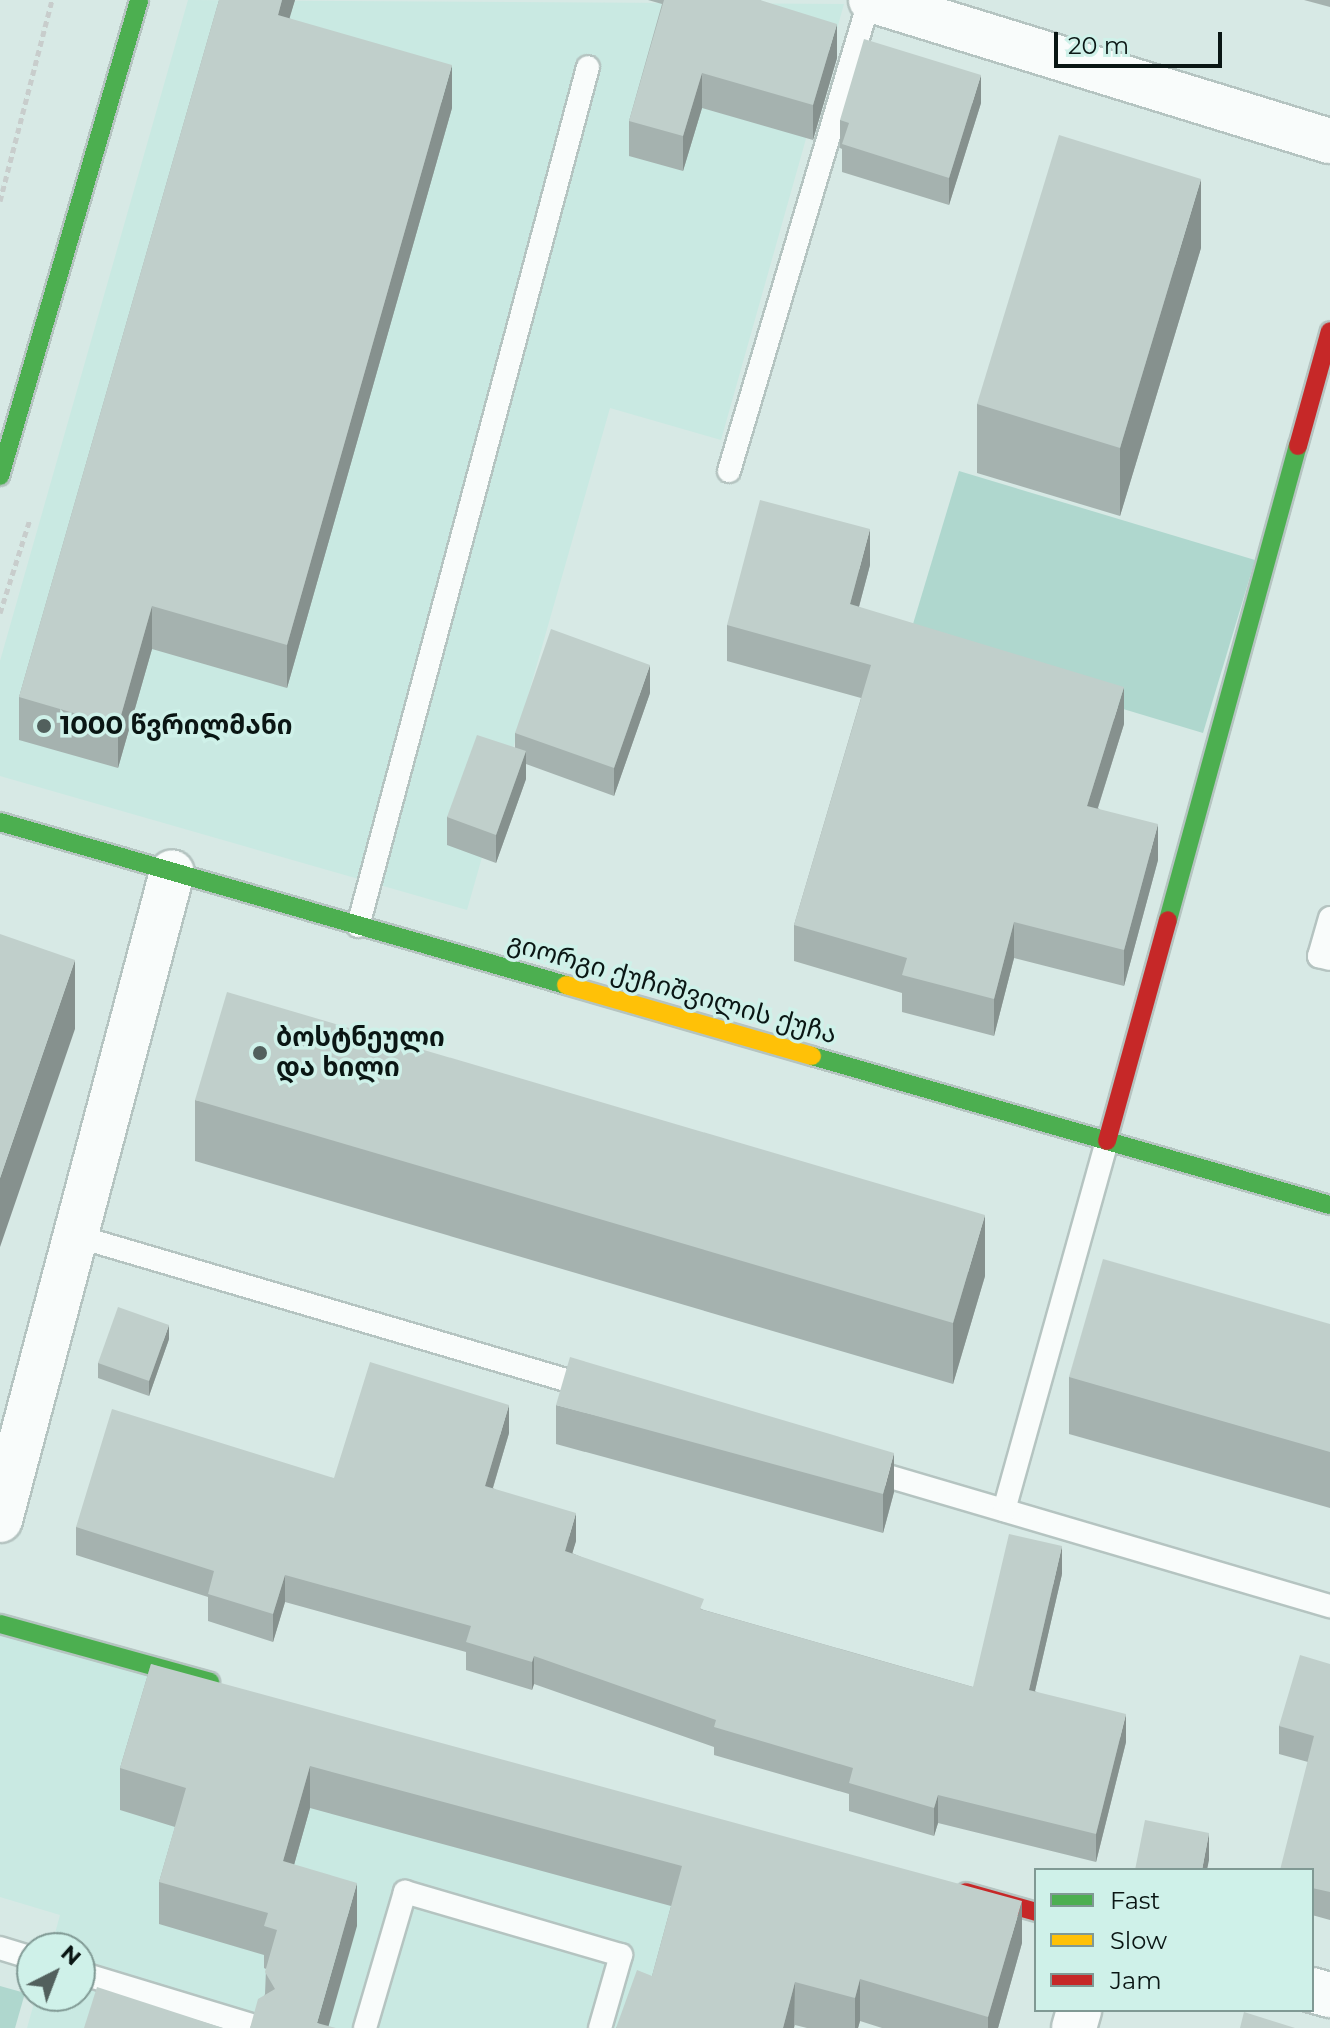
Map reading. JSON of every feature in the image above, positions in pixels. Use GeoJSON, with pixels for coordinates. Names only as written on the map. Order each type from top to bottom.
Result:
{"type":"FeatureCollection","features":[{"type":"Feature","properties":{"kind":"street"},"geometry":{"type":"LineString","coordinates":[[4,447],[139,0]]}},
{"type":"Feature","properties":{"kind":"street"},"geometry":{"type":"LineString","coordinates":[[870,0],[1330,141]]}},
{"type":"Feature","properties":{"kind":"street"},"geometry":{"type":"LineString","coordinates":[[1107,1141],[1330,331]]}},
{"type":"Feature","properties":{"kind":"street","name":"გიორგი ქუჩიშვილის ქუჩა"},"geometry":{"type":"LineString","coordinates":[[0,822],[1330,1205]]}},
{"type":"Feature","properties":{"kind":"street"},"geometry":{"type":"LineString","coordinates":[[0,1520],[172,872]]}},
{"type":"Feature","properties":{"kind":"street"},"geometry":{"type":"LineString","coordinates":[[0,1624],[229,1687]]}},
{"type":"Feature","properties":{"kind":"street"},"geometry":{"type":"LineString","coordinates":[[945,1887],[1034,1911]]}},
{"type":"Feature","properties":{"kind":"lane"},"geometry":{"type":"LineString","coordinates":[[729,471],[870,0]]}},
{"type":"Feature","properties":{"kind":"lane"},"geometry":{"type":"LineString","coordinates":[[358,926],[588,67]]}},
{"type":"Feature","properties":{"kind":"lane"},"geometry":{"type":"LineString","coordinates":[[1330,918],[1319,956],[1330,959]]}},
{"type":"Feature","properties":{"kind":"lane"},"geometry":{"type":"LineString","coordinates":[[1004,1510],[1107,1141]]}},
{"type":"Feature","properties":{"kind":"lane"},"geometry":{"type":"LineString","coordinates":[[76,1236],[624,1398]]}},
{"type":"Feature","properties":{"kind":"lane"},"geometry":{"type":"LineString","coordinates":[[837,1461],[1330,1606]]}},
{"type":"Feature","properties":{"kind":"lane"},"geometry":{"type":"LineString","coordinates":[[365,2028],[405,1892],[621,1955],[600,2028]]}},
{"type":"Feature","properties":{"kind":"lane"},"geometry":{"type":"LineString","coordinates":[[96,1978],[251,2027]]}},
{"type":"Feature","properties":{"kind":"path"},"geometry":{"type":"LineString","coordinates":[[0,201],[52,0]]}},
{"type":"Feature","properties":{"kind":"shaded area"},"geometry":{"type":"Polygon","coordinates":[[[188,0],[844,4],[721,440],[610,408],[467,910],[0,776],[0,661],[188,0]]]}},
{"type":"Feature","properties":{"kind":"shaded area"},"geometry":{"type":"Polygon","coordinates":[[[959,471],[1255,560],[1203,733],[907,644],[959,471]]]}},
{"type":"Feature","properties":{"kind":"shaded area"},"geometry":{"type":"Polygon","coordinates":[[[0,1631],[776,1862],[727,2028],[27,2028],[32,2012],[96,2012],[96,1932],[55,1932],[60,1915],[0,1897],[0,1631]]]}},
{"type":"Feature","properties":{"kind":"shaded area"},"geometry":{"type":"Polygon","coordinates":[[[0,1986],[16,1990],[16,2012],[20,2012],[15,2028],[0,2028],[0,1986]]]}},
{"type":"Feature","properties":{"kind":"building"},"geometry":{"type":"Polygon","coordinates":[[[219,0],[282,0],[278,15],[452,65],[287,645],[152,606],[118,726],[19,697],[219,0]]]}},
{"type":"Feature","properties":{"kind":"building"},"geometry":{"type":"Polygon","coordinates":[[[664,0],[760,0],[837,24],[813,105],[702,73],[683,136],[629,121],[664,0]]]}},
{"type":"Feature","properties":{"kind":"building"},"geometry":{"type":"Polygon","coordinates":[[[864,39],[981,75],[949,178],[842,144],[849,123],[840,120],[864,39]]]}},
{"type":"Feature","properties":{"kind":"building"},"geometry":{"type":"Polygon","coordinates":[[[1059,135],[1201,179],[1120,448],[977,404],[1059,135]]]}},
{"type":"Feature","properties":{"kind":"building"},"geometry":{"type":"Polygon","coordinates":[[[760,500],[870,529],[850,604],[1124,687],[1087,806],[1158,824],[1124,950],[1014,922],[994,999],[902,975],[907,958],[794,925],[871,665],[727,625],[760,500]]]}},
{"type":"Feature","properties":{"kind":"building"},"geometry":{"type":"Polygon","coordinates":[[[551,629],[650,665],[614,768],[515,733],[551,629]]]}},
{"type":"Feature","properties":{"kind":"building"},"geometry":{"type":"Polygon","coordinates":[[[477,735],[526,751],[496,835],[447,817],[477,735]]]}},
{"type":"Feature","properties":{"kind":"building"},"geometry":{"type":"Polygon","coordinates":[[[0,934],[75,960],[0,1178],[0,934]]]}},
{"type":"Feature","properties":{"kind":"building"},"geometry":{"type":"Polygon","coordinates":[[[227,992],[985,1215],[953,1323],[195,1100],[227,992]]]}},
{"type":"Feature","properties":{"kind":"building"},"geometry":{"type":"Polygon","coordinates":[[[1103,1259],[1330,1324],[1330,1452],[1069,1377],[1103,1259]]]}},
{"type":"Feature","properties":{"kind":"building"},"geometry":{"type":"Polygon","coordinates":[[[118,1307],[169,1325],[149,1381],[98,1363],[118,1307]]]}},
{"type":"Feature","properties":{"kind":"building"},"geometry":{"type":"Polygon","coordinates":[[[570,1357],[894,1453],[883,1494],[556,1405],[570,1357]]]}},
{"type":"Feature","properties":{"kind":"building"},"geometry":{"type":"Polygon","coordinates":[[[370,1362],[509,1405],[485,1486],[576,1513],[565,1551],[704,1599],[700,1609],[973,1687],[1009,1534],[1062,1546],[1029,1690],[1126,1714],[1096,1834],[938,1795],[934,1808],[849,1783],[853,1768],[714,1727],[716,1720],[534,1656],[532,1662],[466,1642],[471,1626],[285,1575],[273,1614],[208,1594],[214,1571],[76,1527],[112,1409],[334,1478],[370,1362]]]}},
{"type":"Feature","properties":{"kind":"building"},"geometry":{"type":"Polygon","coordinates":[[[1300,1655],[1330,1664],[1330,1892],[1314,1888],[1314,1868],[1281,1868],[1314,1736],[1279,1726],[1300,1655]]]}},
{"type":"Feature","properties":{"kind":"building"},"geometry":{"type":"Polygon","coordinates":[[[151,1664],[1022,1901],[988,2017],[860,1979],[855,1998],[795,1982],[783,2028],[616,2028],[637,1970],[652,1976],[682,1866],[310,1766],[283,1861],[357,1883],[317,2023],[336,2028],[250,2028],[258,1999],[275,1989],[265,1972],[277,1930],[264,1926],[268,1913],[159,1882],[186,1788],[120,1768],[151,1664]]]}},
{"type":"Feature","properties":{"kind":"building"},"geometry":{"type":"Polygon","coordinates":[[[1145,1820],[1209,1833],[1202,1868],[1135,1868],[1145,1820]]]}},
{"type":"Feature","properties":{"kind":"building"},"geometry":{"type":"Polygon","coordinates":[[[97,1987],[223,2028],[84,2028],[89,2012],[96,2012],[97,1987]]]}},
{"type":"Feature","properties":{"kind":"building"},"geometry":{"type":"Polygon","coordinates":[[[1244,2012],[1295,2028],[1240,2028],[1244,2012]]]}},
{"type":"Feature","properties":{"kind":"traffic: fast"},"geometry":{"type":"LineString","coordinates":[[0,476],[139,0]]}},
{"type":"Feature","properties":{"kind":"traffic: fast"},"geometry":{"type":"LineString","coordinates":[[1168,920],[1298,446]]}},
{"type":"Feature","properties":{"kind":"traffic: fast"},"geometry":{"type":"LineString","coordinates":[[0,822],[566,985]]}},
{"type":"Feature","properties":{"kind":"traffic: fast"},"geometry":{"type":"LineString","coordinates":[[812,1056],[1330,1205]]}},
{"type":"Feature","properties":{"kind":"traffic: fast"},"geometry":{"type":"LineString","coordinates":[[0,1624],[210,1682]]}},
{"type":"Feature","properties":{"kind":"traffic: slow"},"geometry":{"type":"LineString","coordinates":[[566,985],[812,1056]]}},
{"type":"Feature","properties":{"kind":"traffic: jam"},"geometry":{"type":"LineString","coordinates":[[1298,446],[1330,331]]}},
{"type":"Feature","properties":{"kind":"traffic: jam"},"geometry":{"type":"LineString","coordinates":[[1107,1141],[1168,920]]}},
{"type":"Feature","properties":{"kind":"traffic: jam"},"geometry":{"type":"LineString","coordinates":[[966,1892],[1034,1911]]}},
{"type":"Feature","properties":{"kind":"place","name":"1000 წვრილმანი"},"geometry":{"type":"Point","coordinates":[44,726]}},
{"type":"Feature","properties":{"kind":"place","name":"ბოსტნეული და ხილი"},"geometry":{"type":"Point","coordinates":[260,1053]}}]}
